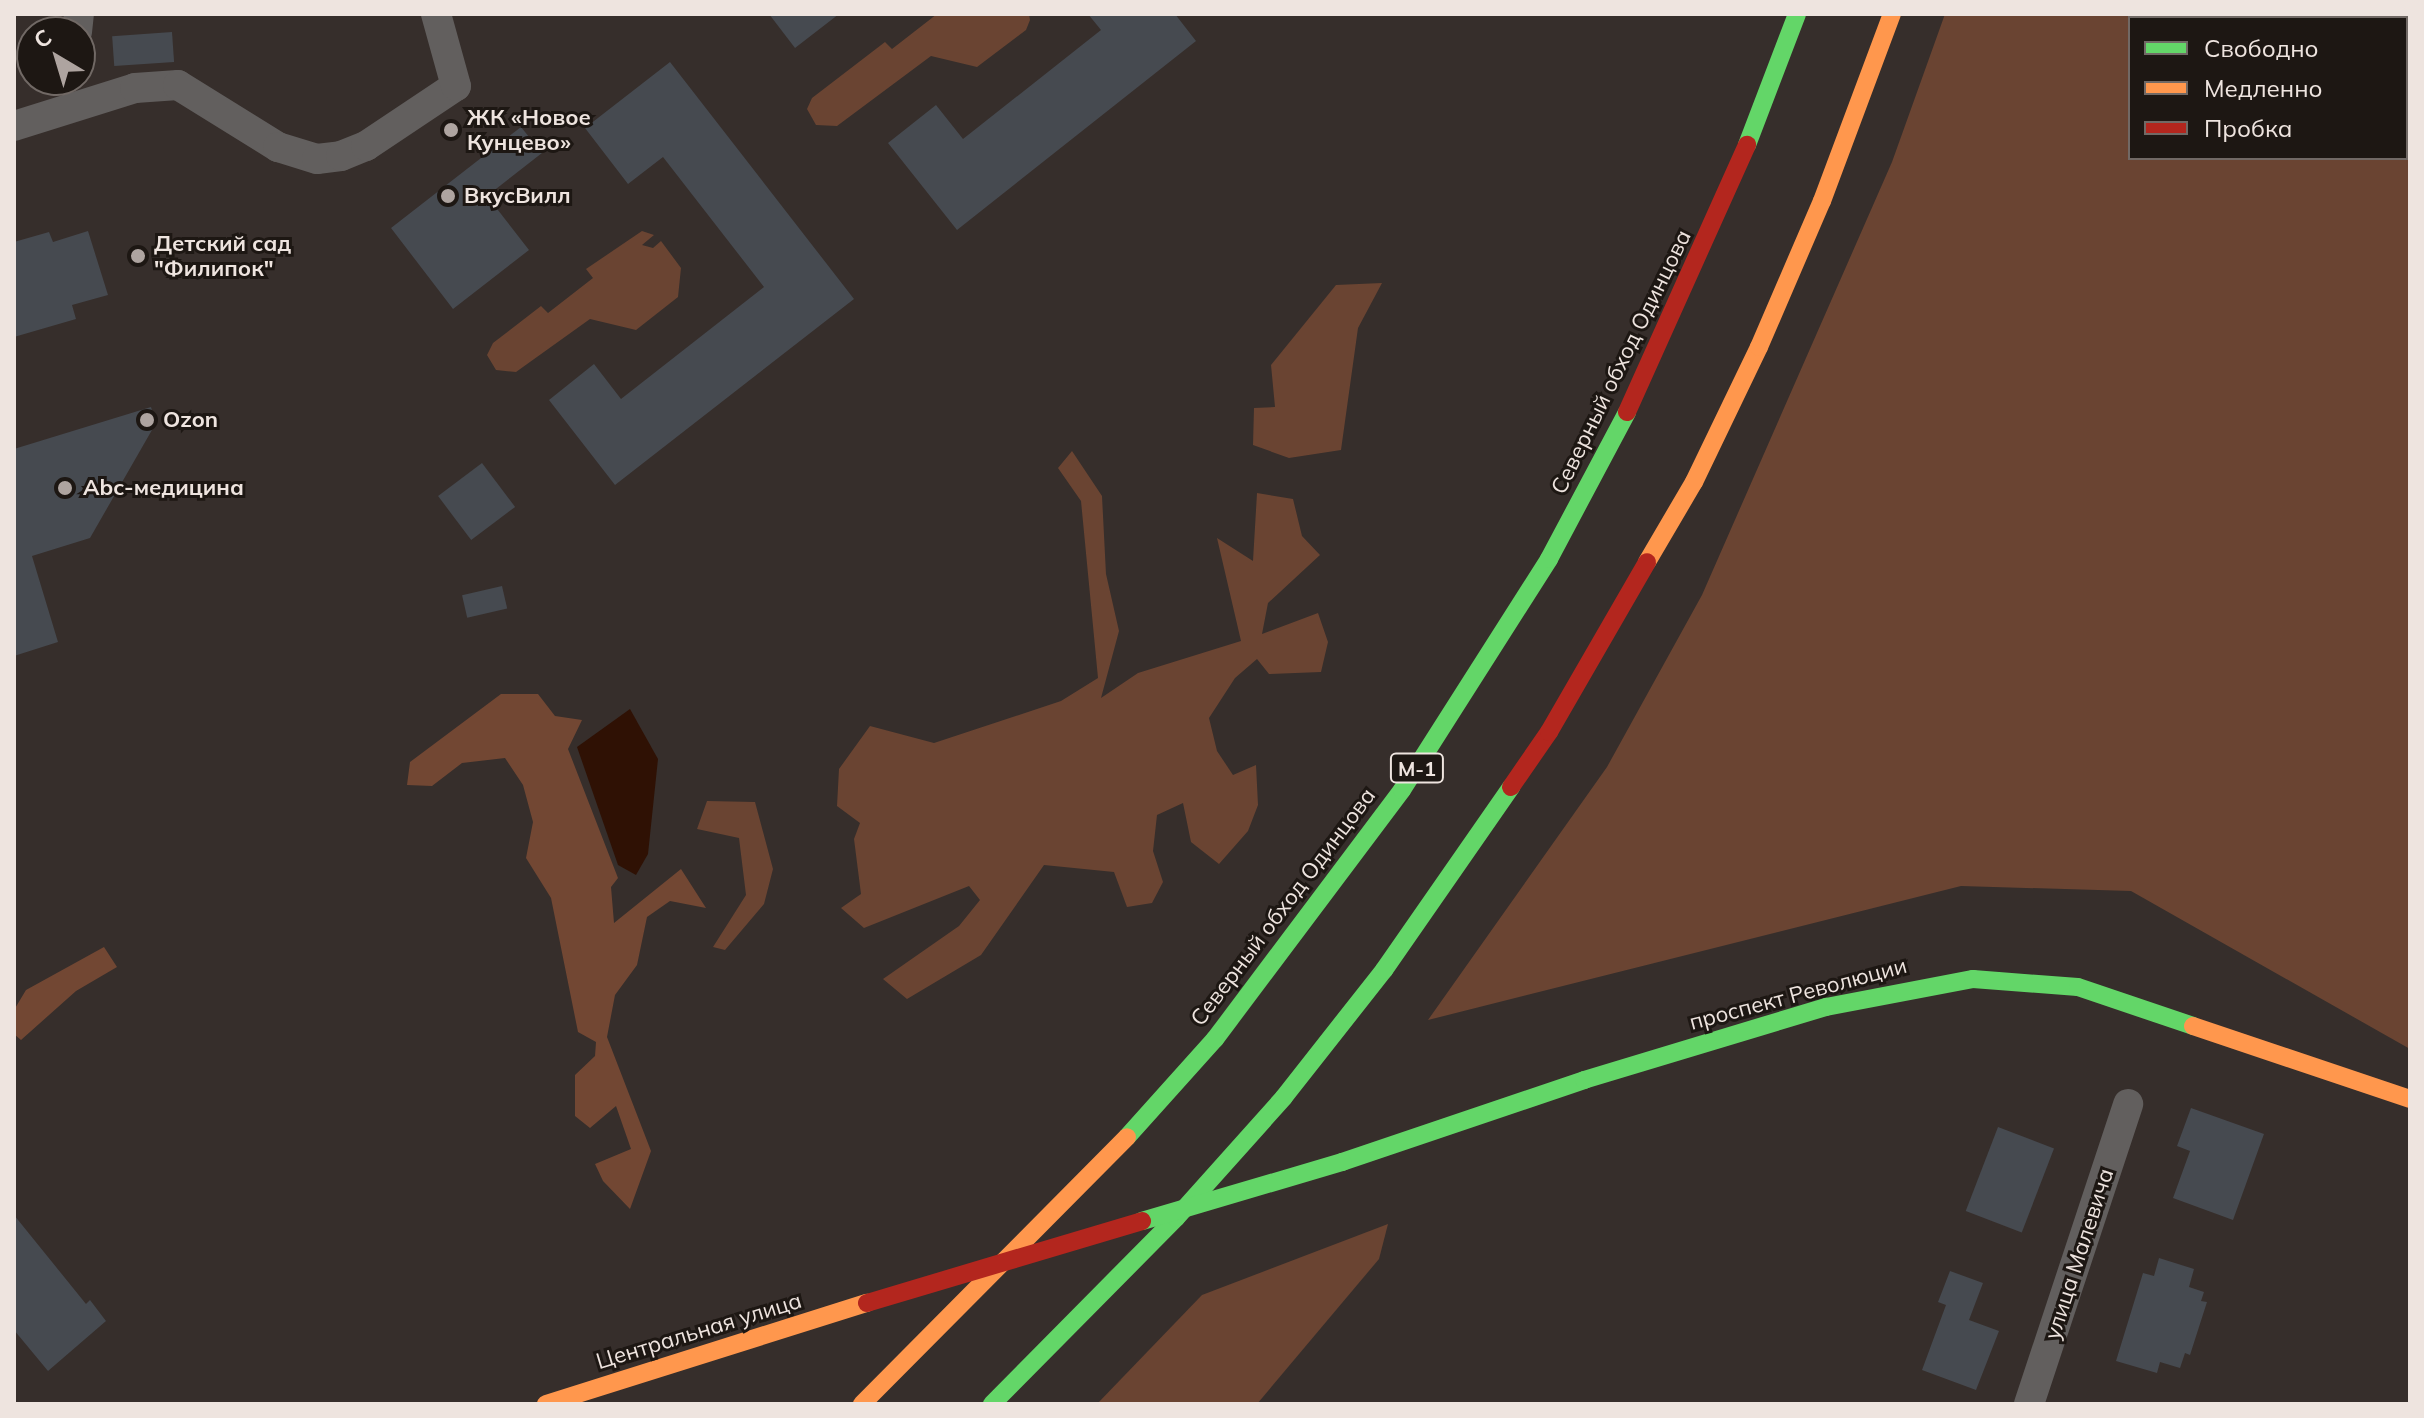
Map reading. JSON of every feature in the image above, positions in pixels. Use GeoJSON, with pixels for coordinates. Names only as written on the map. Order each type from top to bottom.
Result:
{"type":"FeatureCollection","features":[{"type":"Feature","properties":{"kind":"main road","name":"Северный обход Одинцова"},"geometry":{"type":"LineString","coordinates":[[862,1404],[1110,1156],[1215,1039],[1402,790],[1549,559],[1614,441],[1738,167],[1797,14]]}},
{"type":"Feature","properties":{"kind":"main road"},"geometry":{"type":"LineString","coordinates":[[992,1404],[1176,1218],[1284,1097],[1384,970],[1549,732],[1635,591],[1752,361],[1822,201],[1892,14]]}},
{"type":"Feature","properties":{"kind":"main road","name":"проспект Революции"},"geometry":{"type":"LineString","coordinates":[[1342,1162],[1642,1061],[1826,1007],[1923,986],[1973,979],[2078,987],[2160,1011],[2410,1099]]}},
{"type":"Feature","properties":{"kind":"main road","name":"Центральная улица"},"geometry":{"type":"LineString","coordinates":[[546,1404],[867,1303],[1342,1162]]}},
{"type":"Feature","properties":{"kind":"street"},"geometry":{"type":"LineString","coordinates":[[96,92],[178,85],[278,147],[317,159],[341,156],[366,146],[456,86],[436,14]]}},
{"type":"Feature","properties":{"kind":"street"},"geometry":{"type":"LineString","coordinates":[[14,126],[67,96]]}},
{"type":"Feature","properties":{"kind":"street","name":"улица Малевича"},"geometry":{"type":"LineString","coordinates":[[2036,1402],[2128,1104]]}},
{"type":"Feature","properties":{"kind":"shaded area"},"geometry":{"type":"Polygon","coordinates":[[[937,14],[1029,14],[1030,20],[1026,30],[977,67],[931,56],[837,126],[816,125],[807,109],[812,98],[885,42],[892,49],[937,14]]]}},
{"type":"Feature","properties":{"kind":"shaded area"},"geometry":{"type":"Polygon","coordinates":[[[1945,14],[2410,14],[2410,1049],[2131,891],[1961,886],[1428,1020],[1607,767],[1702,595],[1892,162],[1945,14]]]}},
{"type":"Feature","properties":{"kind":"shaded area"},"geometry":{"type":"Polygon","coordinates":[[[642,231],[654,235],[642,245],[653,248],[661,241],[681,268],[678,297],[636,330],[590,319],[516,372],[496,370],[487,355],[493,343],[541,306],[548,313],[593,278],[586,269],[642,231]]]}},
{"type":"Feature","properties":{"kind":"shaded area"},"geometry":{"type":"Polygon","coordinates":[[[1382,283],[1358,328],[1341,450],[1289,458],[1253,445],[1254,408],[1275,407],[1271,365],[1336,285],[1382,283]]]}},
{"type":"Feature","properties":{"kind":"shaded area"},"geometry":{"type":"Polygon","coordinates":[[[1072,451],[1102,496],[1106,574],[1119,631],[1101,698],[1138,673],[1241,641],[1217,538],[1253,561],[1257,493],[1293,499],[1302,536],[1320,555],[1268,603],[1262,634],[1318,613],[1328,642],[1321,672],[1269,674],[1257,659],[1235,678],[1209,718],[1217,751],[1233,775],[1256,765],[1258,805],[1248,831],[1219,864],[1191,842],[1183,803],[1157,815],[1153,851],[1163,882],[1152,903],[1127,907],[1114,872],[1044,865],[981,955],[907,999],[883,979],[959,926],[980,900],[969,886],[864,928],[841,908],[861,894],[854,839],[860,823],[837,806],[839,769],[870,726],[934,743],[1061,701],[1098,678],[1081,501],[1058,468],[1072,451]]]}},
{"type":"Feature","properties":{"kind":"shaded area"},"geometry":{"type":"Polygon","coordinates":[[[501,694],[538,694],[555,716],[582,720],[568,749],[618,878],[611,887],[614,923],[681,869],[706,908],[670,901],[647,917],[637,965],[615,995],[607,1037],[651,1151],[630,1209],[603,1181],[595,1164],[631,1149],[616,1106],[590,1128],[575,1116],[575,1075],[595,1056],[596,1042],[578,1032],[551,898],[526,858],[533,822],[523,785],[505,758],[462,763],[432,786],[407,785],[410,762],[501,694]]]}},
{"type":"Feature","properties":{"kind":"shaded area"},"geometry":{"type":"Polygon","coordinates":[[[630,709],[658,759],[648,854],[636,875],[618,865],[577,747],[630,709]]]}},
{"type":"Feature","properties":{"kind":"shaded area"},"geometry":{"type":"Polygon","coordinates":[[[707,801],[755,802],[773,869],[764,904],[725,950],[713,947],[746,895],[739,838],[697,829],[707,801]]]}},
{"type":"Feature","properties":{"kind":"shaded area"},"geometry":{"type":"Polygon","coordinates":[[[104,947],[117,967],[76,991],[21,1040],[14,1034],[14,1010],[26,990],[104,947]]]}},
{"type":"Feature","properties":{"kind":"shaded area"},"geometry":{"type":"Polygon","coordinates":[[[1388,1224],[1379,1259],[1257,1404],[1097,1404],[1202,1295],[1388,1224]]]}},
{"type":"Feature","properties":{"kind":"building"},"geometry":{"type":"Polygon","coordinates":[[[769,14],[839,14],[795,48],[769,14]]]}},
{"type":"Feature","properties":{"kind":"building"},"geometry":{"type":"Polygon","coordinates":[[[1088,14],[1175,14],[1196,41],[957,230],[888,143],[936,105],[963,139],[1101,30],[1088,14]]]}},
{"type":"Feature","properties":{"kind":"building"},"geometry":{"type":"Polygon","coordinates":[[[172,32],[174,62],[114,66],[112,36],[172,32]]]}},
{"type":"Feature","properties":{"kind":"building"},"geometry":{"type":"Polygon","coordinates":[[[670,62],[854,299],[615,485],[549,400],[594,364],[621,399],[764,287],[663,157],[628,184],[585,128],[670,62]]]}},
{"type":"Feature","properties":{"kind":"building"},"geometry":{"type":"Polygon","coordinates":[[[521,127],[542,153],[487,196],[529,250],[453,309],[391,228],[521,127]]]}},
{"type":"Feature","properties":{"kind":"building"},"geometry":{"type":"Polygon","coordinates":[[[88,231],[108,295],[72,305],[76,319],[14,337],[14,242],[49,232],[53,242],[88,231]]]}},
{"type":"Feature","properties":{"kind":"building"},"geometry":{"type":"Polygon","coordinates":[[[151,407],[156,423],[90,538],[32,556],[58,642],[14,656],[14,449],[151,407]]]}},
{"type":"Feature","properties":{"kind":"building"},"geometry":{"type":"Polygon","coordinates":[[[482,463],[515,507],[471,540],[438,496],[482,463]]]}},
{"type":"Feature","properties":{"kind":"building"},"geometry":{"type":"Polygon","coordinates":[[[502,586],[507,608],[467,618],[462,595],[502,586]]]}},
{"type":"Feature","properties":{"kind":"building"},"geometry":{"type":"Polygon","coordinates":[[[2191,1108],[2264,1134],[2233,1220],[2173,1198],[2190,1151],[2177,1146],[2191,1108]]]}},
{"type":"Feature","properties":{"kind":"building"},"geometry":{"type":"Polygon","coordinates":[[[1998,1127],[2054,1149],[2022,1233],[1966,1211],[1998,1127]]]}},
{"type":"Feature","properties":{"kind":"building"},"geometry":{"type":"Polygon","coordinates":[[[14,1215],[86,1304],[90,1300],[106,1321],[48,1371],[14,1330],[14,1215]]]}},
{"type":"Feature","properties":{"kind":"building"},"geometry":{"type":"Polygon","coordinates":[[[2159,1258],[2194,1269],[2189,1287],[2204,1292],[2201,1301],[2207,1302],[2190,1355],[2185,1353],[2180,1368],[2160,1362],[2157,1373],[2116,1361],[2143,1273],[2154,1276],[2159,1258]]]}},
{"type":"Feature","properties":{"kind":"building"},"geometry":{"type":"Polygon","coordinates":[[[1950,1271],[1983,1283],[1969,1320],[1999,1331],[1976,1390],[1922,1370],[1946,1305],[1938,1302],[1950,1271]]]}},
{"type":"Feature","properties":{"kind":"traffic: fast"},"geometry":{"type":"LineString","coordinates":[[1747,145],[1797,14]]}},
{"type":"Feature","properties":{"kind":"traffic: fast"},"geometry":{"type":"LineString","coordinates":[[1127,1137],[1215,1039],[1402,790],[1549,559],[1627,412]]}},
{"type":"Feature","properties":{"kind":"traffic: fast"},"geometry":{"type":"LineString","coordinates":[[992,1404],[1176,1218],[1284,1097],[1384,970],[1511,787]]}},
{"type":"Feature","properties":{"kind":"traffic: fast"},"geometry":{"type":"LineString","coordinates":[[1342,1162],[1584,1080],[1826,1007],[1973,979],[2078,987],[2193,1026]]}},
{"type":"Feature","properties":{"kind":"traffic: fast"},"geometry":{"type":"LineString","coordinates":[[1142,1221],[1342,1162]]}},
{"type":"Feature","properties":{"kind":"traffic: slow"},"geometry":{"type":"LineString","coordinates":[[1647,562],[1694,482],[1759,347],[1822,201],[1892,14]]}},
{"type":"Feature","properties":{"kind":"traffic: slow"},"geometry":{"type":"LineString","coordinates":[[2193,1026],[2410,1099]]}},
{"type":"Feature","properties":{"kind":"traffic: slow"},"geometry":{"type":"LineString","coordinates":[[862,1404],[1127,1137]]}},
{"type":"Feature","properties":{"kind":"traffic: slow"},"geometry":{"type":"LineString","coordinates":[[546,1404],[867,1303]]}},
{"type":"Feature","properties":{"kind":"traffic: jam"},"geometry":{"type":"LineString","coordinates":[[1627,412],[1747,145]]}},
{"type":"Feature","properties":{"kind":"traffic: jam"},"geometry":{"type":"LineString","coordinates":[[1511,787],[1549,732],[1647,562]]}},
{"type":"Feature","properties":{"kind":"traffic: jam"},"geometry":{"type":"LineString","coordinates":[[867,1303],[1142,1221]]}},
{"type":"Feature","properties":{"kind":"place","name":"ЖК «Новое Кунцево»"},"geometry":{"type":"Point","coordinates":[451,130]}},
{"type":"Feature","properties":{"kind":"place","name":"ВкусВилл"},"geometry":{"type":"Point","coordinates":[448,196]}},
{"type":"Feature","properties":{"kind":"place","name":"Детский сад \"Филипок\""},"geometry":{"type":"Point","coordinates":[138,256]}},
{"type":"Feature","properties":{"kind":"place","name":"Ozon"},"geometry":{"type":"Point","coordinates":[147,420]}},
{"type":"Feature","properties":{"kind":"place","name":"Abc-медицина"},"geometry":{"type":"Point","coordinates":[65,488]}}]}
